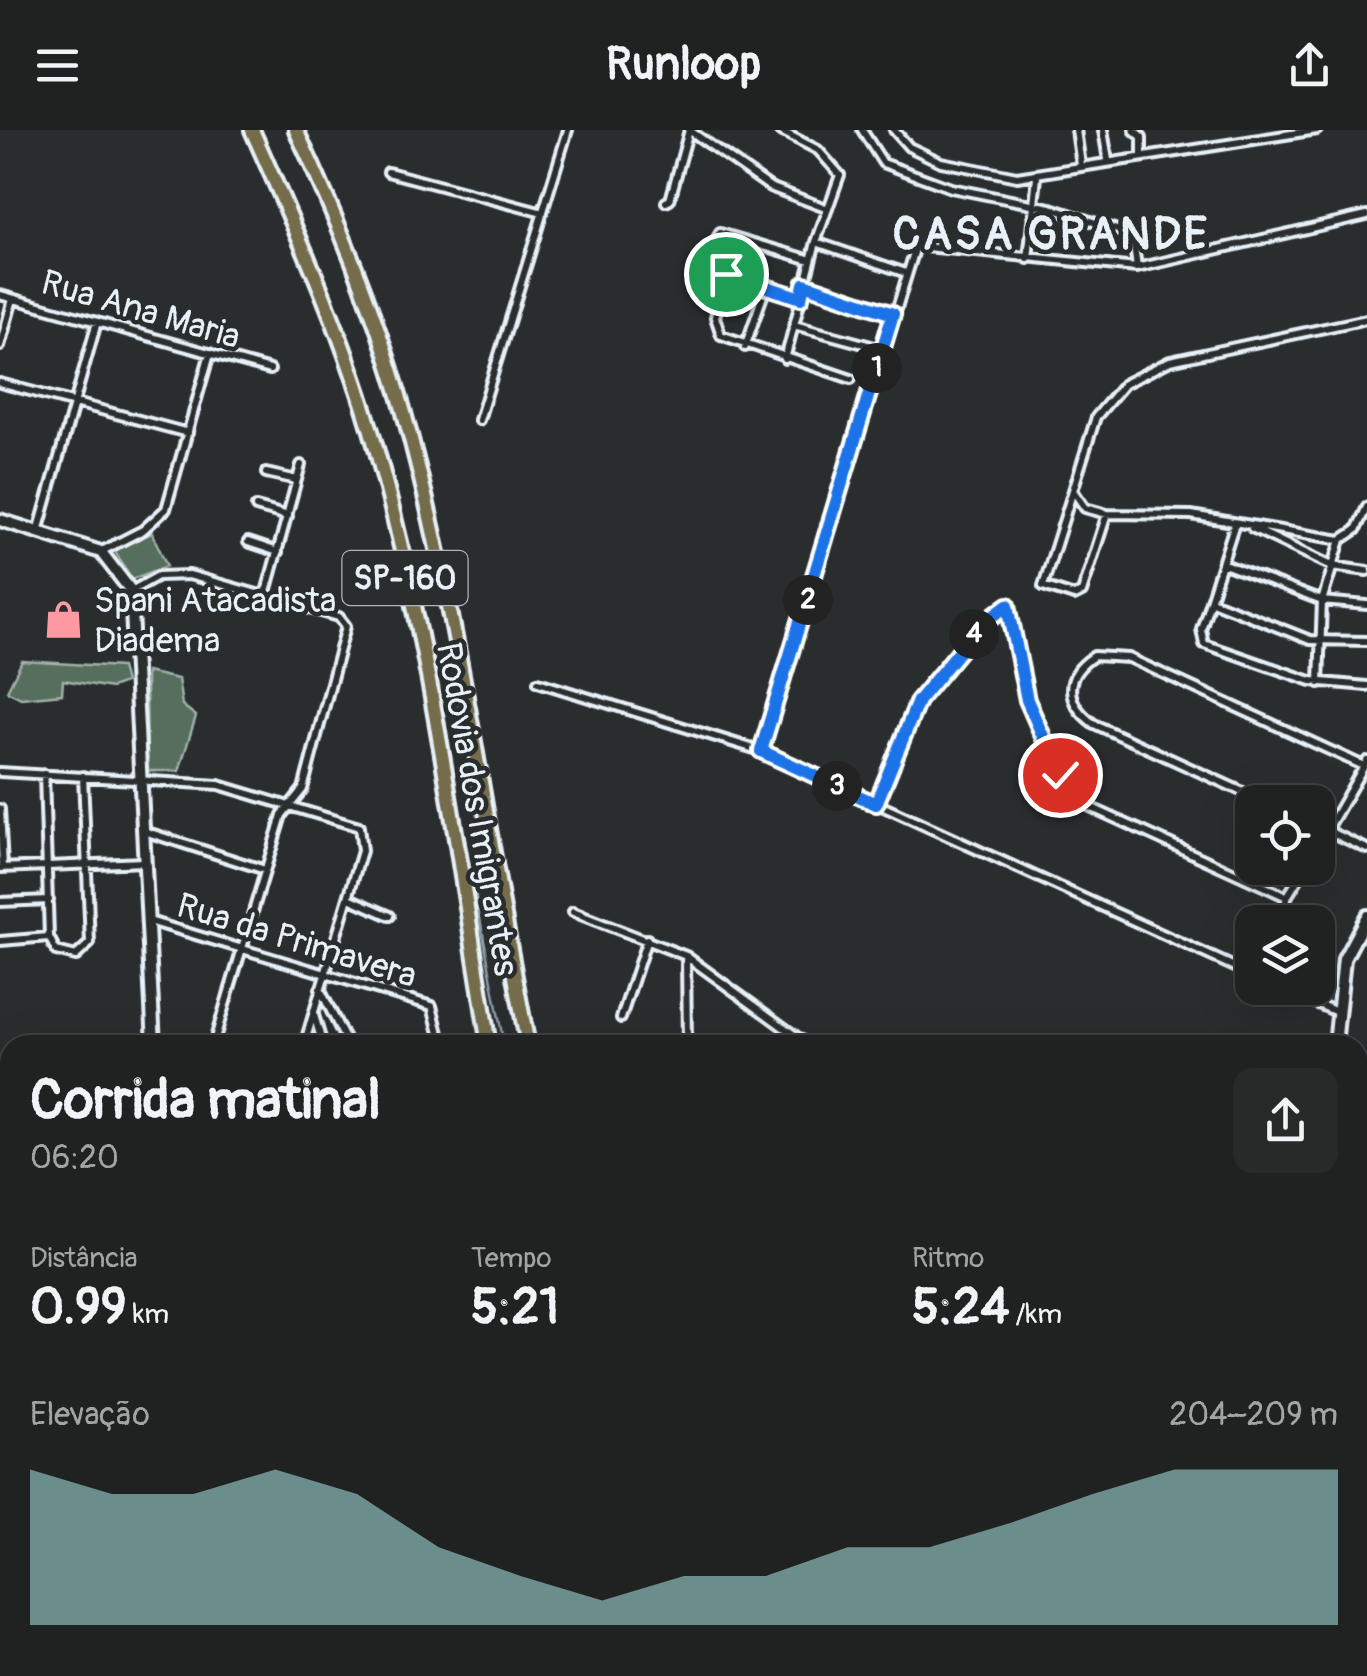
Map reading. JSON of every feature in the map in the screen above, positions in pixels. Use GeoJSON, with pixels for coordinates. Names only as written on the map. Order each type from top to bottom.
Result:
{"type":"FeatureCollection","features":[{"type":"Feature","properties":{"kind":"highway","name":"Rodovia dos Imigrantes"},"geometry":{"type":"LineString","coordinates":[[252,130],[349,362],[376,451],[416,628],[487,1035]]}},
{"type":"Feature","properties":{"kind":"highway","name":"Rodovia dos Imigrantes"},"geometry":{"type":"LineString","coordinates":[[296,130],[353,260],[408,428],[454,632],[526,1035]]}},
{"type":"Feature","properties":{"kind":"main road"},"geometry":{"type":"LineString","coordinates":[[0,520],[101,552],[132,591],[154,1035]]}},
{"type":"Feature","properties":{"kind":"main road"},"geometry":{"type":"LineString","coordinates":[[1335,1035],[1344,960],[1367,916]]}},
{"type":"Feature","properties":{"kind":"street"},"geometry":{"type":"LineString","coordinates":[[479,420],[568,130]]}},
{"type":"Feature","properties":{"kind":"street"},"geometry":{"type":"LineString","coordinates":[[666,202],[670,200],[689,130],[770,186],[828,209]]}},
{"type":"Feature","properties":{"kind":"street"},"geometry":{"type":"LineString","coordinates":[[779,130],[818,150],[840,175],[816,242],[785,360]]}},
{"type":"Feature","properties":{"kind":"street"},"geometry":{"type":"LineString","coordinates":[[862,130],[869,147],[883,163],[951,188],[1035,204],[1126,233],[1133,238],[1137,268]]}},
{"type":"Feature","properties":{"kind":"street"},"geometry":{"type":"LineString","coordinates":[[894,130],[909,147],[941,162],[972,170],[1036,177],[1142,154],[1316,130]]}},
{"type":"Feature","properties":{"kind":"street"},"geometry":{"type":"LineString","coordinates":[[1076,130],[1081,165]]}},
{"type":"Feature","properties":{"kind":"street"},"geometry":{"type":"LineString","coordinates":[[1103,130],[1108,160]]}},
{"type":"Feature","properties":{"kind":"street"},"geometry":{"type":"LineString","coordinates":[[1134,130],[1142,134],[1142,154]]}},
{"type":"Feature","properties":{"kind":"street"},"geometry":{"type":"LineString","coordinates":[[388,172],[544,213]]}},
{"type":"Feature","properties":{"kind":"street"},"geometry":{"type":"LineString","coordinates":[[1028,259],[1036,177]]}},
{"type":"Feature","properties":{"kind":"street"},"geometry":{"type":"LineString","coordinates":[[761,751],[916,246],[1137,268],[1367,215]]}},
{"type":"Feature","properties":{"kind":"street"},"geometry":{"type":"LineString","coordinates":[[801,298],[707,266],[718,234],[811,260]]}},
{"type":"Feature","properties":{"kind":"street"},"geometry":{"type":"LineString","coordinates":[[816,242],[906,273]]}},
{"type":"Feature","properties":{"kind":"street"},"geometry":{"type":"LineString","coordinates":[[726,274],[715,324],[722,335],[785,360],[851,379]]}},
{"type":"Feature","properties":{"kind":"street"},"geometry":{"type":"LineString","coordinates":[[804,284],[893,314]]}},
{"type":"Feature","properties":{"kind":"street"},"geometry":{"type":"LineString","coordinates":[[745,346],[766,287]]}},
{"type":"Feature","properties":{"kind":"street","name":"Rua Ana Maria"},"geometry":{"type":"LineString","coordinates":[[0,295],[270,370]]}},
{"type":"Feature","properties":{"kind":"street"},"geometry":{"type":"LineString","coordinates":[[0,346],[13,299]]}},
{"type":"Feature","properties":{"kind":"street"},"geometry":{"type":"LineString","coordinates":[[1107,514],[1082,592],[1074,596],[1043,586],[1103,404],[1138,374],[1170,362],[1367,319]]}},
{"type":"Feature","properties":{"kind":"street"},"geometry":{"type":"LineString","coordinates":[[38,532],[97,322]]}},
{"type":"Feature","properties":{"kind":"street"},"geometry":{"type":"LineString","coordinates":[[794,324],[870,346]]}},
{"type":"Feature","properties":{"kind":"street"},"geometry":{"type":"LineString","coordinates":[[101,552],[143,530],[166,510],[210,354]]}},
{"type":"Feature","properties":{"kind":"street"},"geometry":{"type":"LineString","coordinates":[[0,383],[188,433]]}},
{"type":"Feature","properties":{"kind":"street"},"geometry":{"type":"LineString","coordinates":[[265,596],[301,465]]}},
{"type":"Feature","properties":{"kind":"street"},"geometry":{"type":"LineString","coordinates":[[266,473],[297,480]]}},
{"type":"Feature","properties":{"kind":"street"},"geometry":{"type":"LineString","coordinates":[[1074,491],[1085,508],[1107,514],[1171,514],[1341,540]]}},
{"type":"Feature","properties":{"kind":"street"},"geometry":{"type":"LineString","coordinates":[[256,507],[288,516]]}},
{"type":"Feature","properties":{"kind":"street"},"geometry":{"type":"LineString","coordinates":[[1319,682],[1322,601],[1341,540],[1356,530],[1367,507]]}},
{"type":"Feature","properties":{"kind":"street"},"geometry":{"type":"LineString","coordinates":[[1235,523],[1201,635],[1208,648],[1319,682],[1367,686]]}},
{"type":"Feature","properties":{"kind":"street"},"geometry":{"type":"LineString","coordinates":[[1245,524],[1332,566],[1367,571]]}},
{"type":"Feature","properties":{"kind":"street"},"geometry":{"type":"LineString","coordinates":[[248,542],[278,552]]}},
{"type":"Feature","properties":{"kind":"street"},"geometry":{"type":"LineString","coordinates":[[1224,564],[1322,601],[1367,605]]}},
{"type":"Feature","properties":{"kind":"street"},"geometry":{"type":"LineString","coordinates":[[132,591],[158,576],[174,574],[338,618],[346,626],[303,789],[289,804],[265,870],[216,1035]]}},
{"type":"Feature","properties":{"kind":"street"},"geometry":{"type":"LineString","coordinates":[[1212,601],[1320,641],[1367,641]]}},
{"type":"Feature","properties":{"kind":"street"},"geometry":{"type":"LineString","coordinates":[[876,804],[910,713],[952,659],[1001,607],[1010,606],[1013,646],[1027,700],[1072,792],[1090,807],[1287,897]]}},
{"type":"Feature","properties":{"kind":"street"},"geometry":{"type":"LineString","coordinates":[[1235,788],[1094,724],[1074,708],[1070,698],[1075,673],[1094,656],[1129,658],[1366,763],[1335,817]]}},
{"type":"Feature","properties":{"kind":"street"},"geometry":{"type":"LineString","coordinates":[[538,682],[761,751],[1235,968]]}},
{"type":"Feature","properties":{"kind":"street"},"geometry":{"type":"LineString","coordinates":[[0,772],[219,785],[353,823],[362,835],[349,898],[307,1035]]}},
{"type":"Feature","properties":{"kind":"street"},"geometry":{"type":"LineString","coordinates":[[44,774],[49,937],[60,954],[76,956],[88,949],[83,776]]}},
{"type":"Feature","properties":{"kind":"street"},"geometry":{"type":"LineString","coordinates":[[0,808],[1,868],[144,862]]}},
{"type":"Feature","properties":{"kind":"street"},"geometry":{"type":"LineString","coordinates":[[144,831],[265,870]]}},
{"type":"Feature","properties":{"kind":"street"},"geometry":{"type":"LineString","coordinates":[[1335,835],[1367,850]]}},
{"type":"Feature","properties":{"kind":"street"},"geometry":{"type":"LineString","coordinates":[[1285,905],[1294,885]]}},
{"type":"Feature","properties":{"kind":"street"},"geometry":{"type":"LineString","coordinates":[[349,898],[390,916]]}},
{"type":"Feature","properties":{"kind":"street"},"geometry":{"type":"LineString","coordinates":[[0,902],[49,900]]}},
{"type":"Feature","properties":{"kind":"street"},"geometry":{"type":"LineString","coordinates":[[573,912],[686,956],[794,1035]]}},
{"type":"Feature","properties":{"kind":"street","name":"Rua da Primavera"},"geometry":{"type":"LineString","coordinates":[[148,921],[432,1006],[439,1035]]}},
{"type":"Feature","properties":{"kind":"street"},"geometry":{"type":"LineString","coordinates":[[0,941],[49,937]]}},
{"type":"Feature","properties":{"kind":"street"},"geometry":{"type":"LineString","coordinates":[[621,1018],[647,939]]}},
{"type":"Feature","properties":{"kind":"street"},"geometry":{"type":"LineString","coordinates":[[686,956],[687,1035]]}},
{"type":"Feature","properties":{"kind":"street"},"geometry":{"type":"LineString","coordinates":[[320,989],[343,1035]]}},
{"type":"Feature","properties":{"kind":"street"},"geometry":{"type":"LineString","coordinates":[[1320,1005],[1336,1012]]}},
{"type":"Feature","properties":{"kind":"street"},"geometry":{"type":"LineString","coordinates":[[313,1014],[320,1035]]}},
{"type":"Feature","properties":{"kind":"green space"},"geometry":{"type":"Polygon","coordinates":[[[152,533],[167,566],[132,579],[114,550],[152,533]]]}},
{"type":"Feature","properties":{"kind":"green space"},"geometry":{"type":"Polygon","coordinates":[[[22,661],[121,667],[125,683],[111,688],[63,680],[62,694],[21,698],[7,691],[22,661]]]}},
{"type":"Feature","properties":{"kind":"green space"},"geometry":{"type":"Polygon","coordinates":[[[146,672],[178,679],[182,705],[196,716],[179,771],[147,771],[146,672]]]}},
{"type":"Feature","properties":{"kind":"waterway"},"geometry":{"type":"LineString","coordinates":[[437,691],[502,1035]]}},
{"type":"Feature","properties":{"kind":"place","name":"Spani Atacadista Diadema"},"geometry":{"type":"Point","coordinates":[64,620]}},
{"type":"Feature","properties":{"kind":"district","name":"CASA GRANDE"},"geometry":{"type":"Point","coordinates":[1051,233]}},
{"type":"Feature","properties":{"kind":"route"},"geometry":{"type":"LineString","coordinates":[[726,274],[801,298],[804,284],[893,314],[761,751],[876,804],[910,713],[980,626],[1008,605],[1018,672],[1060,775]]}}]}
